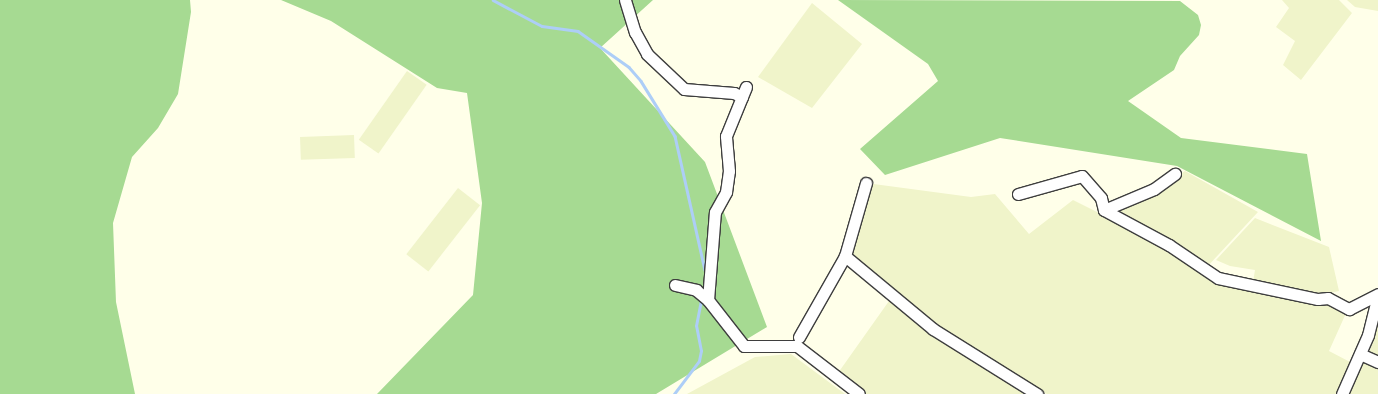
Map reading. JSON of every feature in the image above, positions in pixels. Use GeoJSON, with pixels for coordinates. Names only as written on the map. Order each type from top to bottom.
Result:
{"type":"FeatureCollection","features":[{"type":"Feature","properties":{"kind":"street"},"geometry":{"type":"LineString","coordinates":[[625,0],[635,32],[647,54],[684,89],[744,92],[726,136],[728,171],[726,192],[715,212],[708,300]]}},
{"type":"Feature","properties":{"kind":"street"},"geometry":{"type":"LineString","coordinates":[[1104,210],[1154,188],[1175,174]]}},
{"type":"Feature","properties":{"kind":"street"},"geometry":{"type":"LineString","coordinates":[[1018,194],[1082,176],[1101,198],[1104,210],[1169,245],[1218,278],[1318,298],[1328,298],[1349,309],[1378,294]]}},
{"type":"Feature","properties":{"kind":"street"},"geometry":{"type":"LineString","coordinates":[[799,338],[845,256],[866,183]]}},
{"type":"Feature","properties":{"kind":"street"},"geometry":{"type":"LineString","coordinates":[[845,256],[933,329],[1037,394]]}},
{"type":"Feature","properties":{"kind":"street"},"geometry":{"type":"LineString","coordinates":[[675,285],[696,290],[708,300],[744,346],[798,346],[859,394]]}},
{"type":"Feature","properties":{"kind":"street"},"geometry":{"type":"LineString","coordinates":[[1343,393],[1360,354],[1378,294]]}},
{"type":"Feature","properties":{"kind":"street"},"geometry":{"type":"LineString","coordinates":[[1360,354],[1378,362]]}},
{"type":"Feature","properties":{"kind":"green space"},"geometry":{"type":"Polygon","coordinates":[[[0,0],[190,0],[191,12],[178,94],[158,128],[132,157],[113,223],[116,302],[135,394],[0,394],[0,0]]]}},
{"type":"Feature","properties":{"kind":"green space"},"geometry":{"type":"Polygon","coordinates":[[[281,0],[653,0],[600,48],[705,162],[767,327],[656,394],[377,394],[473,295],[482,203],[467,93],[437,88],[331,21],[281,0]]]}},
{"type":"Feature","properties":{"kind":"green space"},"geometry":{"type":"Polygon","coordinates":[[[838,0],[1180,1],[1198,15],[1201,25],[1199,35],[1180,56],[1174,70],[1128,101],[1181,138],[1307,154],[1321,241],[1177,166],[1000,138],[885,175],[860,149],[938,81],[928,64],[838,0]]]}},
{"type":"Feature","properties":{"kind":"green space"},"geometry":{"type":"Polygon","coordinates":[[[1282,0],[1339,0],[1352,13],[1301,80],[1283,65],[1295,41],[1276,27],[1289,8],[1282,0]]]}},
{"type":"Feature","properties":{"kind":"green space"},"geometry":{"type":"Polygon","coordinates":[[[1347,0],[1378,0],[1378,11],[1355,7],[1347,0]]]}},
{"type":"Feature","properties":{"kind":"green space"},"geometry":{"type":"Polygon","coordinates":[[[812,3],[862,44],[812,108],[758,77],[812,3]]]}},
{"type":"Feature","properties":{"kind":"green space"},"geometry":{"type":"Polygon","coordinates":[[[407,71],[427,85],[378,154],[359,140],[407,71]]]}},
{"type":"Feature","properties":{"kind":"green space"},"geometry":{"type":"Polygon","coordinates":[[[354,135],[355,158],[301,160],[300,137],[354,135]]]}},
{"type":"Feature","properties":{"kind":"green space"},"geometry":{"type":"Polygon","coordinates":[[[1185,171],[1258,212],[1206,268],[1110,211],[1150,195],[1185,171]]]}},
{"type":"Feature","properties":{"kind":"green space"},"geometry":{"type":"Polygon","coordinates":[[[866,183],[971,197],[995,194],[1029,234],[1073,200],[1171,249],[1207,277],[1238,289],[1325,302],[1347,311],[1329,351],[1352,363],[1338,394],[1047,394],[945,332],[845,256],[866,183]]]}},
{"type":"Feature","properties":{"kind":"green space"},"geometry":{"type":"Polygon","coordinates":[[[458,188],[480,205],[428,271],[406,254],[458,188]]]}},
{"type":"Feature","properties":{"kind":"green space"},"geometry":{"type":"Polygon","coordinates":[[[1255,218],[1329,247],[1339,291],[1316,296],[1253,282],[1255,270],[1230,266],[1216,260],[1255,218]]]}},
{"type":"Feature","properties":{"kind":"green space"},"geometry":{"type":"Polygon","coordinates":[[[889,301],[958,352],[1031,394],[865,394],[838,373],[889,301]]]}},
{"type":"Feature","properties":{"kind":"green space"},"geometry":{"type":"Polygon","coordinates":[[[1378,318],[1378,357],[1369,354],[1378,318]]]}},
{"type":"Feature","properties":{"kind":"green space"},"geometry":{"type":"Polygon","coordinates":[[[791,354],[845,394],[687,394],[755,357],[791,354]]]}},
{"type":"Feature","properties":{"kind":"green space"},"geometry":{"type":"Polygon","coordinates":[[[1364,361],[1378,367],[1378,394],[1350,394],[1364,361]]]}},
{"type":"Feature","properties":{"kind":"waterway"},"geometry":{"type":"LineString","coordinates":[[493,0],[542,26],[578,31],[629,67],[641,81],[675,136],[705,270]]}},
{"type":"Feature","properties":{"kind":"waterway"},"geometry":{"type":"LineString","coordinates":[[674,394],[699,361],[701,351],[696,326],[701,300]]}}]}
